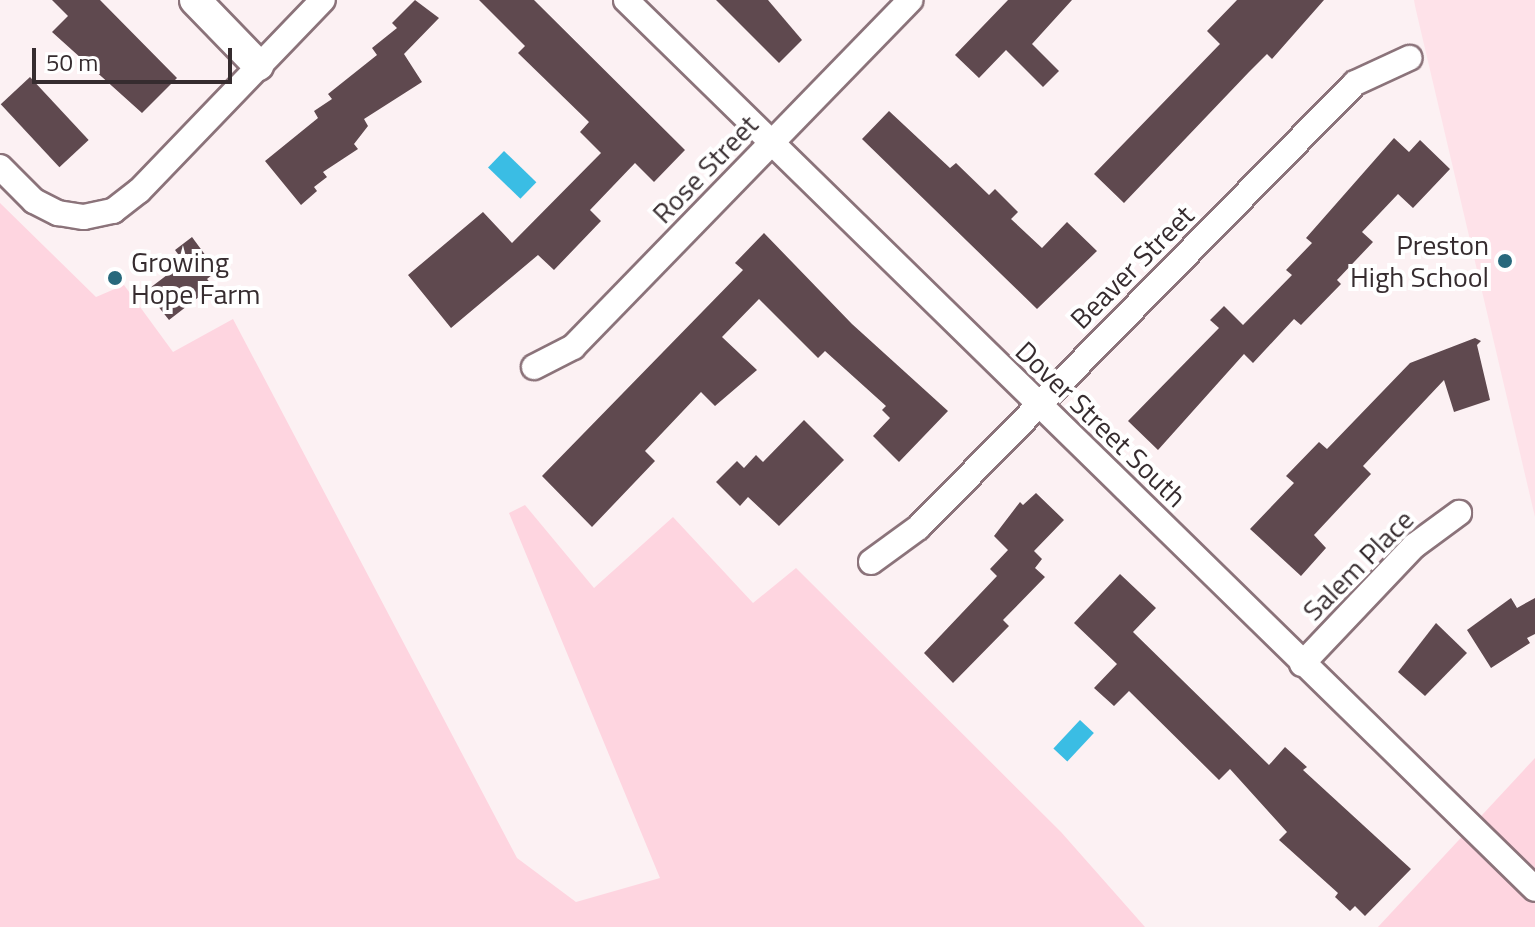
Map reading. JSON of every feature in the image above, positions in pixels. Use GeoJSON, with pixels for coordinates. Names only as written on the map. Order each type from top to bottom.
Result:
{"type":"FeatureCollection","features":[{"type":"Feature","properties":{"kind":"street"},"geometry":{"type":"LineString","coordinates":[[195,0],[258,65]]}},
{"type":"Feature","properties":{"kind":"street"},"geometry":{"type":"LineString","coordinates":[[0,167],[34,201],[84,217],[113,211],[139,191],[323,0]]}},
{"type":"Feature","properties":{"kind":"street","name":"Dover Street South"},"geometry":{"type":"LineString","coordinates":[[626,0],[1535,889]]}},
{"type":"Feature","properties":{"kind":"street","name":"Rose Street"},"geometry":{"type":"LineString","coordinates":[[534,367],[573,347],[910,0]]}},
{"type":"Feature","properties":{"kind":"street","name":"Beaver Street"},"geometry":{"type":"LineString","coordinates":[[871,562],[919,527],[1355,83],[1409,58]]}},
{"type":"Feature","properties":{"kind":"street","name":"Salem Place"},"geometry":{"type":"LineString","coordinates":[[1302,664],[1414,546],[1459,513]]}},
{"type":"Feature","properties":{"kind":"shaded area","name":"Preston High School"},"geometry":{"type":"Polygon","coordinates":[[[1414,0],[1535,0],[1535,517],[1415,6],[1414,0]]]}},
{"type":"Feature","properties":{"kind":"shaded area"},"geometry":{"type":"Polygon","coordinates":[[[0,203],[96,297],[124,285],[173,352],[233,319],[517,858],[576,902],[660,878],[509,513],[525,505],[594,588],[673,517],[753,603],[796,568],[1061,832],[1145,927],[0,927],[0,203]]]}},
{"type":"Feature","properties":{"kind":"shaded area"},"geometry":{"type":"Polygon","coordinates":[[[1535,758],[1535,927],[1378,927],[1535,758]]]}},
{"type":"Feature","properties":{"kind":"water"},"geometry":{"type":"Polygon","coordinates":[[[504,151],[536,182],[520,199],[488,168],[504,151]]]}},
{"type":"Feature","properties":{"kind":"water"},"geometry":{"type":"Polygon","coordinates":[[[1080,720],[1094,733],[1067,761],[1053,749],[1080,720]]]}},
{"type":"Feature","properties":{"kind":"building"},"geometry":{"type":"Polygon","coordinates":[[[52,0],[100,0],[177,78],[142,113],[52,32],[68,16],[52,0]]]}},
{"type":"Feature","properties":{"kind":"building"},"geometry":{"type":"Polygon","coordinates":[[[415,0],[439,18],[404,54],[422,82],[364,119],[368,126],[354,144],[358,149],[323,172],[327,177],[314,187],[317,191],[301,205],[265,161],[318,118],[314,111],[332,99],[328,94],[377,55],[372,48],[397,28],[392,23],[415,0]]]}},
{"type":"Feature","properties":{"kind":"building"},"geometry":{"type":"Polygon","coordinates":[[[479,0],[534,0],[685,150],[654,182],[635,163],[590,210],[601,221],[554,270],[538,255],[451,328],[408,275],[483,212],[512,243],[601,153],[580,132],[589,122],[518,53],[525,46],[479,0]]]}},
{"type":"Feature","properties":{"kind":"building"},"geometry":{"type":"Polygon","coordinates":[[[716,0],[768,0],[802,40],[779,63],[716,0]]]}},
{"type":"Feature","properties":{"kind":"building"},"geometry":{"type":"Polygon","coordinates":[[[1008,0],[1072,0],[1032,44],[1059,71],[1043,87],[1006,50],[979,78],[955,55],[1008,0]]]}},
{"type":"Feature","properties":{"kind":"building"},"geometry":{"type":"Polygon","coordinates":[[[1237,0],[1324,0],[1272,59],[1267,54],[1124,203],[1094,174],[1220,44],[1207,31],[1237,0]]]}},
{"type":"Feature","properties":{"kind":"building"},"geometry":{"type":"Polygon","coordinates":[[[30,77],[89,140],[59,167],[1,104],[30,77]]]}},
{"type":"Feature","properties":{"kind":"building"},"geometry":{"type":"Polygon","coordinates":[[[889,111],[950,168],[956,163],[989,195],[995,189],[1018,212],[1011,219],[1042,248],[1067,222],[1097,251],[1037,309],[862,139],[889,111]]]}},
{"type":"Feature","properties":{"kind":"building"},"geometry":{"type":"Polygon","coordinates":[[[1394,138],[1409,152],[1420,140],[1450,169],[1413,208],[1398,194],[1362,232],[1373,242],[1337,280],[1341,284],[1301,325],[1294,319],[1253,363],[1244,354],[1158,450],[1128,421],[1219,328],[1210,320],[1224,306],[1243,325],[1292,275],[1286,270],[1312,243],[1306,238],[1394,138]]]}},
{"type":"Feature","properties":{"kind":"building"},"geometry":{"type":"Polygon","coordinates":[[[764,233],[852,324],[948,411],[899,462],[873,436],[890,418],[882,410],[886,406],[825,351],[818,358],[759,299],[722,337],[757,370],[715,406],[701,392],[645,451],[655,461],[592,527],[542,476],[743,270],[735,263],[764,233]]]}},
{"type":"Feature","properties":{"kind":"building"},"geometry":{"type":"Polygon","coordinates":[[[192,237],[217,271],[207,279],[213,286],[169,320],[146,291],[184,262],[175,250],[192,237]]]}},
{"type":"Feature","properties":{"kind":"building"},"geometry":{"type":"Polygon","coordinates":[[[1475,338],[1481,341],[1477,345],[1490,400],[1454,412],[1444,380],[1363,466],[1371,474],[1314,535],[1326,548],[1301,576],[1250,529],[1294,483],[1286,476],[1319,442],[1327,449],[1410,363],[1475,338]]]}},
{"type":"Feature","properties":{"kind":"building"},"geometry":{"type":"Polygon","coordinates":[[[804,420],[844,460],[779,526],[748,497],[740,506],[716,482],[737,461],[744,468],[756,455],[763,462],[804,420]]]}},
{"type":"Feature","properties":{"kind":"building"},"geometry":{"type":"Polygon","coordinates":[[[1036,493],[1064,520],[1034,551],[1042,559],[1035,568],[1045,577],[1003,620],[1009,626],[953,683],[924,653],[997,576],[990,569],[1008,550],[994,536],[1020,502],[1023,505],[1036,493]]]}},
{"type":"Feature","properties":{"kind":"building"},"geometry":{"type":"Polygon","coordinates":[[[1120,574],[1156,608],[1133,632],[1269,765],[1285,747],[1307,767],[1303,770],[1411,869],[1365,916],[1355,906],[1350,911],[1335,897],[1338,893],[1279,840],[1287,832],[1230,769],[1219,780],[1129,691],[1114,706],[1094,688],[1117,664],[1074,623],[1120,574]]]}},
{"type":"Feature","properties":{"kind":"building"},"geometry":{"type":"Polygon","coordinates":[[[1511,598],[1517,608],[1535,598],[1535,634],[1527,638],[1530,643],[1491,668],[1467,630],[1511,598]]]}},
{"type":"Feature","properties":{"kind":"building"},"geometry":{"type":"Polygon","coordinates":[[[1436,623],[1467,653],[1425,696],[1398,672],[1436,623]]]}},
{"type":"Feature","properties":{"kind":"place","name":"Preston High School"},"geometry":{"type":"Point","coordinates":[1505,261]}},
{"type":"Feature","properties":{"kind":"place","name":"Growing Hope Farm"},"geometry":{"type":"Point","coordinates":[115,278]}}]}
